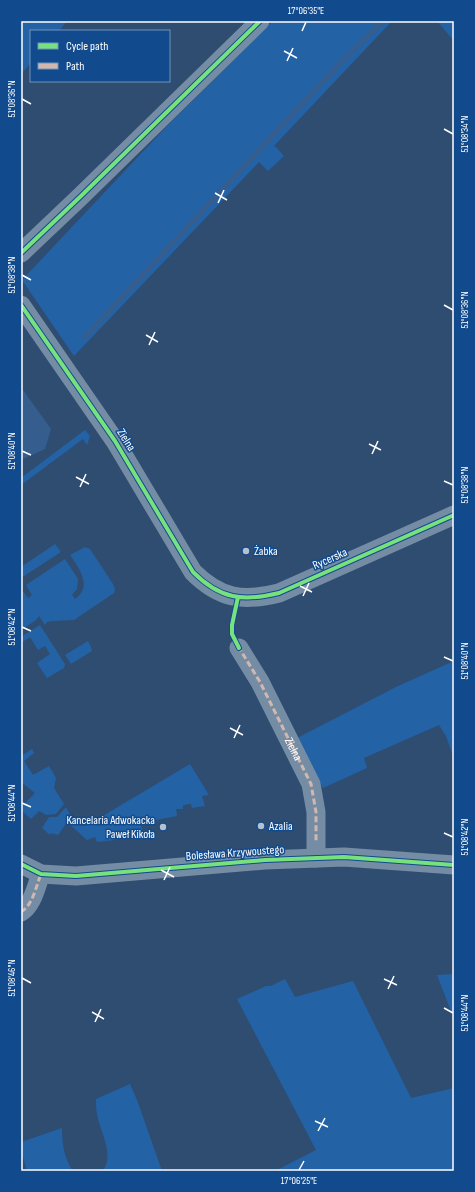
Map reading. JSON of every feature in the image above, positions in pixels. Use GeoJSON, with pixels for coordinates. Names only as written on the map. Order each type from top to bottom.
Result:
{"type":"FeatureCollection","features":[{"type":"Feature","properties":{"kind":"street"},"geometry":{"type":"LineString","coordinates":[[21,253],[260,21]]}},
{"type":"Feature","properties":{"kind":"street","name":"Zielna"},"geometry":{"type":"LineString","coordinates":[[21,305],[115,441],[193,572],[211,587]]}},
{"type":"Feature","properties":{"kind":"street","name":"Rycerska"},"geometry":{"type":"LineString","coordinates":[[211,587],[231,596],[246,598],[259,598],[279,593],[454,515]]}},
{"type":"Feature","properties":{"kind":"street","name":"Zielna"},"geometry":{"type":"LineString","coordinates":[[239,648],[260,682],[311,784],[316,812],[316,858]]}},
{"type":"Feature","properties":{"kind":"street","name":"Bolesława Krzywoustego"},"geometry":{"type":"LineString","coordinates":[[21,864],[41,874],[76,876],[265,860],[316,858],[371,859],[454,866]]}},
{"type":"Feature","properties":{"kind":"street"},"geometry":{"type":"LineString","coordinates":[[21,912],[25,910],[33,895],[41,874]]}},
{"type":"Feature","properties":{"kind":"shaded area"},"geometry":{"type":"Polygon","coordinates":[[[21,21],[67,21],[60,30],[30,30],[30,64],[21,74],[21,21]]]}},
{"type":"Feature","properties":{"kind":"shaded area"},"geometry":{"type":"Polygon","coordinates":[[[273,21],[392,21],[273,147],[275,146],[284,156],[268,171],[259,162],[74,356],[22,280],[168,125],[273,21]]]}},
{"type":"Feature","properties":{"kind":"shaded area"},"geometry":{"type":"Polygon","coordinates":[[[437,21],[454,21],[454,41],[437,21]]]}},
{"type":"Feature","properties":{"kind":"shaded area"},"geometry":{"type":"Polygon","coordinates":[[[23,390],[51,429],[45,449],[21,460],[21,392],[23,390]]]}},
{"type":"Feature","properties":{"kind":"shaded area"},"geometry":{"type":"Polygon","coordinates":[[[85,430],[90,436],[87,445],[83,439],[21,485],[21,478],[85,430]]]}},
{"type":"Feature","properties":{"kind":"shaded area"},"geometry":{"type":"Polygon","coordinates":[[[55,544],[61,552],[21,578],[21,567],[55,544]]]}},
{"type":"Feature","properties":{"kind":"shaded area"},"geometry":{"type":"Polygon","coordinates":[[[85,547],[90,549],[113,584],[115,589],[114,593],[74,620],[51,621],[47,622],[45,625],[39,616],[36,620],[21,630],[21,589],[28,598],[32,595],[26,585],[65,559],[78,579],[77,589],[72,595],[75,599],[83,589],[84,583],[80,571],[70,555],[85,547]]]}},
{"type":"Feature","properties":{"kind":"shaded area"},"geometry":{"type":"Polygon","coordinates":[[[40,625],[65,664],[64,668],[47,678],[37,663],[50,654],[45,646],[38,650],[30,637],[21,643],[21,637],[40,625]]]}},
{"type":"Feature","properties":{"kind":"shaded area"},"geometry":{"type":"Polygon","coordinates":[[[88,641],[92,651],[71,664],[65,655],[88,641]]]}},
{"type":"Feature","properties":{"kind":"shaded area"},"geometry":{"type":"Polygon","coordinates":[[[454,661],[454,759],[446,736],[439,725],[364,758],[367,768],[323,788],[297,738],[398,686],[454,661]]]}},
{"type":"Feature","properties":{"kind":"shaded area"},"geometry":{"type":"Polygon","coordinates":[[[32,749],[34,753],[24,761],[33,775],[49,766],[56,778],[54,788],[64,804],[56,814],[46,815],[39,811],[31,819],[21,810],[22,806],[35,793],[21,782],[21,756],[32,749]]]}},
{"type":"Feature","properties":{"kind":"shaded area"},"geometry":{"type":"Polygon","coordinates":[[[190,764],[209,795],[202,796],[205,806],[192,808],[191,804],[183,805],[183,809],[176,809],[177,816],[140,823],[143,831],[133,833],[133,830],[125,831],[125,834],[115,835],[115,840],[97,842],[95,837],[87,840],[67,822],[58,835],[51,833],[50,835],[42,828],[49,817],[57,817],[66,807],[76,823],[86,826],[190,764]]]}},
{"type":"Feature","properties":{"kind":"shaded area"},"geometry":{"type":"Polygon","coordinates":[[[454,974],[454,1019],[437,975],[454,974]]]}},
{"type":"Feature","properties":{"kind":"shaded area"},"geometry":{"type":"Polygon","coordinates":[[[285,979],[295,997],[353,981],[411,1098],[454,1088],[454,1171],[275,1171],[316,1150],[237,999],[285,979]]]}},
{"type":"Feature","properties":{"kind":"shaded area"},"geometry":{"type":"Polygon","coordinates":[[[130,1084],[162,1171],[103,1171],[108,1157],[106,1143],[97,1114],[96,1099],[130,1084]]]}},
{"type":"Feature","properties":{"kind":"shaded area"},"geometry":{"type":"Polygon","coordinates":[[[62,1128],[64,1151],[67,1161],[73,1171],[27,1171],[21,1150],[21,1142],[62,1128]]]}},
{"type":"Feature","properties":{"kind":"waterway"},"geometry":{"type":"LineString","coordinates":[[85,337],[342,61],[383,21]]}},
{"type":"Feature","properties":{"kind":"marked path"},"geometry":{"type":"LineString","coordinates":[[238,646],[260,682],[311,784],[316,812],[316,841]]}},
{"type":"Feature","properties":{"kind":"marked path"},"geometry":{"type":"LineString","coordinates":[[21,912],[25,909],[34,895],[41,874],[37,872]]}},
{"type":"Feature","properties":{"kind":"cycle path"},"geometry":{"type":"LineString","coordinates":[[21,253],[260,21]]}},
{"type":"Feature","properties":{"kind":"cycle path"},"geometry":{"type":"LineString","coordinates":[[21,305],[115,441],[193,572],[203,581],[223,593],[243,597],[266,596],[279,593],[454,515]]}},
{"type":"Feature","properties":{"kind":"cycle path"},"geometry":{"type":"LineString","coordinates":[[238,597],[232,625],[232,634],[239,648]]}},
{"type":"Feature","properties":{"kind":"cycle path"},"geometry":{"type":"LineString","coordinates":[[21,864],[41,874],[76,876],[265,860],[344,857],[454,865]]}},
{"type":"Feature","properties":{"kind":"place","name":"Żabka"},"geometry":{"type":"Point","coordinates":[246,551]}},
{"type":"Feature","properties":{"kind":"place","name":"Azalia"},"geometry":{"type":"Point","coordinates":[261,826]}},
{"type":"Feature","properties":{"kind":"place","name":"Kancelaria Adwokacka Paweł Kikoła"},"geometry":{"type":"Point","coordinates":[163,827]}}]}
